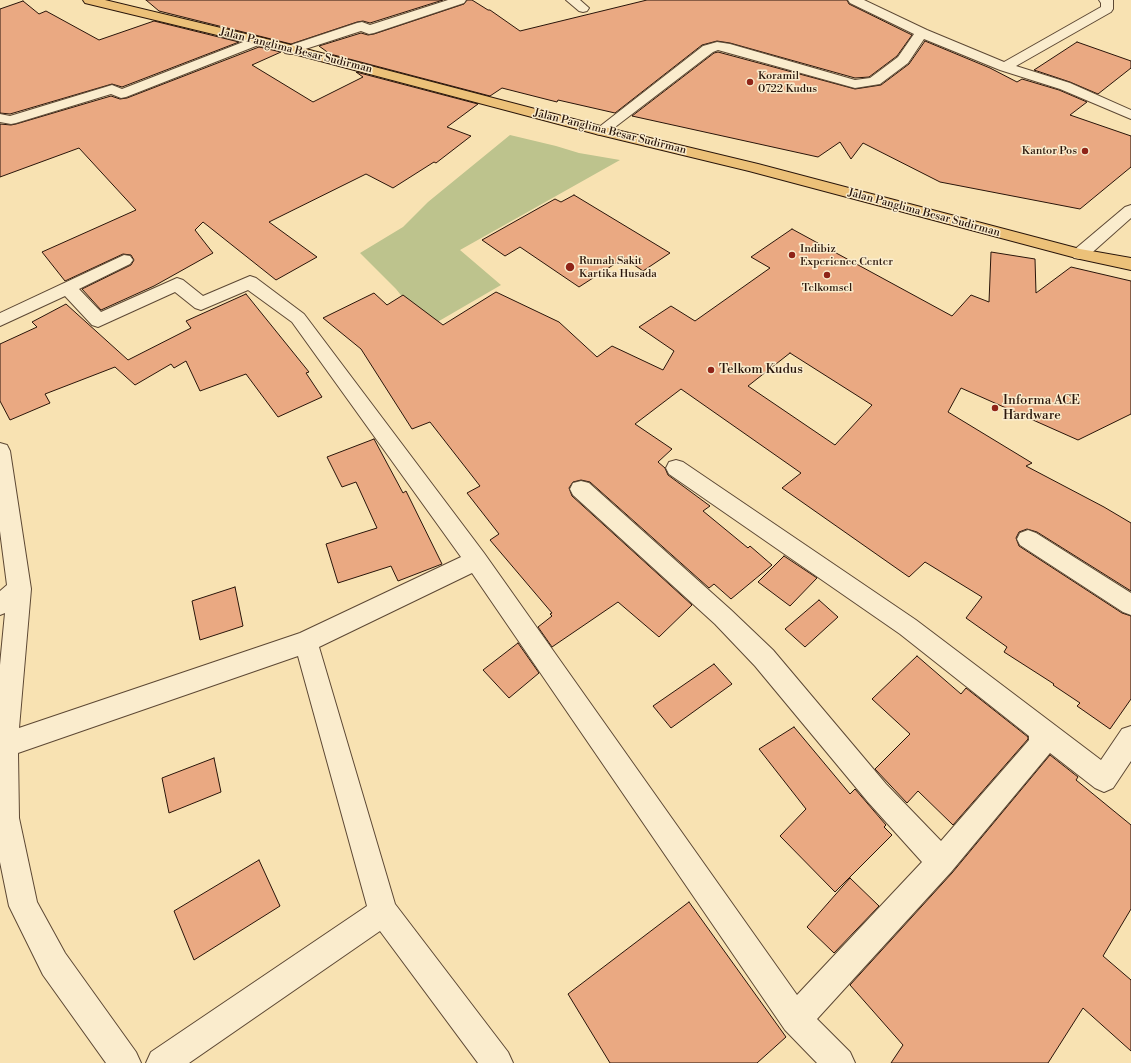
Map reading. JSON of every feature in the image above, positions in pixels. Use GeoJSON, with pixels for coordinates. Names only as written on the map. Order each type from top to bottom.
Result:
{"type":"FeatureCollection","features":[{"type":"Feature","properties":{"kind":"main road","name":"Jalan Panglima Besar Sudirman"},"geometry":{"type":"LineString","coordinates":[[89,0],[753,167],[1080,254],[1131,264]]}},
{"type":"Feature","properties":{"kind":"street"},"geometry":{"type":"LineString","coordinates":[[290,50],[362,26],[369,30],[460,0]]}},
{"type":"Feature","properties":{"kind":"street"},"geometry":{"type":"LineString","coordinates":[[572,0],[582,8]]}},
{"type":"Feature","properties":{"kind":"street"},"geometry":{"type":"LineString","coordinates":[[854,0],[922,33],[1005,67],[1065,86],[1131,116]]}},
{"type":"Feature","properties":{"kind":"street"},"geometry":{"type":"LineString","coordinates":[[1005,67],[1107,10],[1107,1],[1105,0]]}},
{"type":"Feature","properties":{"kind":"street"},"geometry":{"type":"LineString","coordinates":[[601,130],[708,49],[717,46],[725,46],[855,84],[861,84],[875,81],[903,60],[922,33]]}},
{"type":"Feature","properties":{"kind":"street"},"geometry":{"type":"LineString","coordinates":[[0,118],[11,120],[112,89],[121,94],[256,41]]}},
{"type":"Feature","properties":{"kind":"street"},"geometry":{"type":"LineString","coordinates":[[1080,254],[1131,210]]}},
{"type":"Feature","properties":{"kind":"street"},"geometry":{"type":"LineString","coordinates":[[0,320],[124,260]]}},
{"type":"Feature","properties":{"kind":"street"},"geometry":{"type":"LineString","coordinates":[[68,288],[98,321],[177,284],[201,304],[250,282],[298,318],[476,560],[796,1019],[839,1063]]}},
{"type":"Feature","properties":{"kind":"street"},"geometry":{"type":"LineString","coordinates":[[0,450],[4,517],[19,589],[5,745],[5,818],[23,906],[54,964],[125,1063]]}},
{"type":"Feature","properties":{"kind":"street"},"geometry":{"type":"LineString","coordinates":[[676,468],[908,627],[1104,779],[1131,738]]}},
{"type":"Feature","properties":{"kind":"street"},"geometry":{"type":"LineString","coordinates":[[581,489],[723,617],[764,658],[877,793],[940,862]]}},
{"type":"Feature","properties":{"kind":"street"},"geometry":{"type":"LineString","coordinates":[[1028,539],[1131,605]]}},
{"type":"Feature","properties":{"kind":"street"},"geometry":{"type":"LineString","coordinates":[[5,745],[306,642],[476,560]]}},
{"type":"Feature","properties":{"kind":"street"},"geometry":{"type":"LineString","coordinates":[[0,605],[19,589]]}},
{"type":"Feature","properties":{"kind":"street"},"geometry":{"type":"LineString","coordinates":[[306,642],[383,912],[498,1063]]}},
{"type":"Feature","properties":{"kind":"street"},"geometry":{"type":"LineString","coordinates":[[796,1019],[940,862],[1038,749],[1043,741],[1041,730]]}},
{"type":"Feature","properties":{"kind":"street"},"geometry":{"type":"LineString","coordinates":[[162,1063],[383,912]]}},
{"type":"Feature","properties":{"kind":"green space"},"geometry":{"type":"Polygon","coordinates":[[[510,135],[579,153],[620,160],[460,250],[501,285],[427,328],[396,289],[360,253],[403,227],[428,202],[510,135]]]}},
{"type":"Feature","properties":{"kind":"building"},"geometry":{"type":"Polygon","coordinates":[[[146,0],[443,0],[370,23],[363,21],[357,22],[291,44],[159,11],[146,0]]]}},
{"type":"Feature","properties":{"kind":"building"},"geometry":{"type":"Polygon","coordinates":[[[467,0],[472,0],[490,10],[520,31],[647,0],[847,0],[849,4],[912,35],[897,56],[869,77],[855,78],[730,43],[717,41],[702,45],[615,113],[558,100],[557,102],[502,88],[490,96],[330,54],[319,46],[361,33],[368,35],[374,34],[464,4],[467,0]]]}},
{"type":"Feature","properties":{"kind":"building"},"geometry":{"type":"Polygon","coordinates":[[[23,1],[39,14],[46,11],[99,40],[154,21],[239,42],[122,87],[112,84],[10,114],[0,113],[0,9],[23,1]]]}},
{"type":"Feature","properties":{"kind":"building"},"geometry":{"type":"Polygon","coordinates":[[[925,41],[990,68],[1017,82],[1022,79],[1059,90],[1087,102],[1070,115],[1131,136],[1131,167],[1080,209],[940,182],[863,143],[851,159],[840,142],[818,157],[632,116],[714,53],[718,52],[855,89],[881,85],[909,64],[925,41]]]}},
{"type":"Feature","properties":{"kind":"building"},"geometry":{"type":"Polygon","coordinates":[[[1077,42],[1131,61],[1131,68],[1098,94],[1070,82],[1034,70],[1077,42]]]}},
{"type":"Feature","properties":{"kind":"building"},"geometry":{"type":"Polygon","coordinates":[[[259,47],[281,52],[252,65],[313,102],[363,77],[356,72],[478,104],[447,127],[471,136],[436,163],[434,162],[393,188],[366,174],[269,222],[317,257],[276,280],[203,222],[195,230],[213,253],[154,286],[101,310],[82,289],[131,265],[134,260],[131,255],[123,254],[65,281],[42,252],[136,210],[79,148],[0,177],[0,124],[16,124],[111,96],[120,99],[127,98],[259,47]]]}},
{"type":"Feature","properties":{"kind":"building"},"geometry":{"type":"Polygon","coordinates":[[[574,195],[670,253],[643,271],[624,258],[579,287],[520,247],[505,256],[482,240],[555,199],[561,202],[574,195]]]}},
{"type":"Feature","properties":{"kind":"building"},"geometry":{"type":"Polygon","coordinates":[[[792,229],[952,316],[971,295],[989,302],[991,252],[1035,259],[1036,293],[1071,267],[1131,281],[1131,414],[1078,440],[961,388],[948,412],[1032,463],[1026,466],[1131,523],[1131,591],[1037,532],[1027,529],[1019,532],[1016,538],[1019,546],[1122,613],[1131,616],[1131,699],[1110,729],[1077,706],[1080,703],[1053,685],[1054,684],[1004,652],[1007,647],[966,618],[982,597],[925,562],[909,577],[782,488],[801,473],[681,389],[635,424],[672,449],[658,462],[665,468],[668,475],[710,506],[703,511],[748,548],[750,546],[772,565],[731,599],[714,584],[709,588],[590,482],[581,480],[573,482],[569,488],[572,496],[692,605],[659,637],[618,602],[552,647],[538,627],[552,616],[550,614],[552,613],[490,540],[499,534],[467,493],[480,486],[430,422],[412,429],[361,349],[323,318],[374,293],[387,305],[403,295],[443,325],[496,292],[559,322],[597,357],[612,346],[663,370],[674,351],[639,327],[671,306],[695,321],[770,268],[751,257],[792,229]],[[790,353],[748,386],[835,445],[872,405],[790,353]]]}},
{"type":"Feature","properties":{"kind":"building"},"geometry":{"type":"Polygon","coordinates":[[[246,294],[309,372],[306,373],[322,397],[278,417],[246,374],[200,391],[186,361],[174,368],[171,364],[135,385],[115,367],[45,394],[50,403],[10,420],[0,401],[0,344],[37,327],[32,322],[66,304],[128,360],[191,328],[186,321],[246,294]]]}},
{"type":"Feature","properties":{"kind":"building"},"geometry":{"type":"Polygon","coordinates":[[[374,439],[403,493],[406,491],[442,564],[398,581],[391,566],[338,583],[326,544],[377,528],[356,482],[342,487],[327,457],[374,439]]]}},
{"type":"Feature","properties":{"kind":"building"},"geometry":{"type":"Polygon","coordinates":[[[784,556],[817,578],[790,606],[758,582],[784,556]]]}},
{"type":"Feature","properties":{"kind":"building"},"geometry":{"type":"Polygon","coordinates":[[[235,587],[243,626],[200,640],[192,601],[235,587]]]}},
{"type":"Feature","properties":{"kind":"building"},"geometry":{"type":"Polygon","coordinates":[[[819,600],[838,617],[805,647],[785,629],[819,600]]]}},
{"type":"Feature","properties":{"kind":"building"},"geometry":{"type":"Polygon","coordinates":[[[518,643],[539,673],[509,698],[483,670],[518,643]]]}},
{"type":"Feature","properties":{"kind":"building"},"geometry":{"type":"Polygon","coordinates":[[[917,656],[961,694],[966,688],[1028,737],[1028,739],[953,825],[918,791],[907,803],[875,769],[910,734],[872,699],[917,656]]]}},
{"type":"Feature","properties":{"kind":"building"},"geometry":{"type":"Polygon","coordinates":[[[714,664],[732,684],[671,728],[653,706],[714,664]]]}},
{"type":"Feature","properties":{"kind":"building"},"geometry":{"type":"Polygon","coordinates":[[[794,727],[850,794],[855,789],[886,825],[884,827],[892,835],[835,892],[780,836],[806,809],[759,749],[794,727]]]}},
{"type":"Feature","properties":{"kind":"building"},"geometry":{"type":"Polygon","coordinates":[[[1050,755],[1078,777],[1076,780],[1131,825],[1131,909],[1103,956],[1131,980],[1131,1051],[1083,1008],[1048,1063],[891,1063],[903,1045],[850,985],[952,873],[1050,755]]]}},
{"type":"Feature","properties":{"kind":"building"},"geometry":{"type":"Polygon","coordinates":[[[214,758],[221,792],[169,813],[162,778],[214,758]]]}},
{"type":"Feature","properties":{"kind":"building"},"geometry":{"type":"Polygon","coordinates":[[[259,860],[280,906],[194,960],[174,911],[259,860]]]}},
{"type":"Feature","properties":{"kind":"building"},"geometry":{"type":"Polygon","coordinates":[[[850,878],[879,906],[834,953],[807,927],[850,878]]]}},
{"type":"Feature","properties":{"kind":"building"},"geometry":{"type":"Polygon","coordinates":[[[689,902],[786,1037],[757,1063],[610,1063],[568,994],[689,902]]]}},
{"type":"Feature","properties":{"kind":"place","name":"Koramil 0722 Kudus"},"geometry":{"type":"Point","coordinates":[750,82]}},
{"type":"Feature","properties":{"kind":"place","name":"Kantor Pos"},"geometry":{"type":"Point","coordinates":[1085,151]}},
{"type":"Feature","properties":{"kind":"place","name":"Indibiz Experience Center"},"geometry":{"type":"Point","coordinates":[792,255]}},
{"type":"Feature","properties":{"kind":"place","name":"Rumah Sakit Kartika Husada"},"geometry":{"type":"Point","coordinates":[570,267]}},
{"type":"Feature","properties":{"kind":"place","name":"Telkomsel"},"geometry":{"type":"Point","coordinates":[827,275]}},
{"type":"Feature","properties":{"kind":"place","name":"Telkom Kudus"},"geometry":{"type":"Point","coordinates":[711,370]}},
{"type":"Feature","properties":{"kind":"place","name":"Informa ACE Hardware"},"geometry":{"type":"Point","coordinates":[995,408]}}]}
